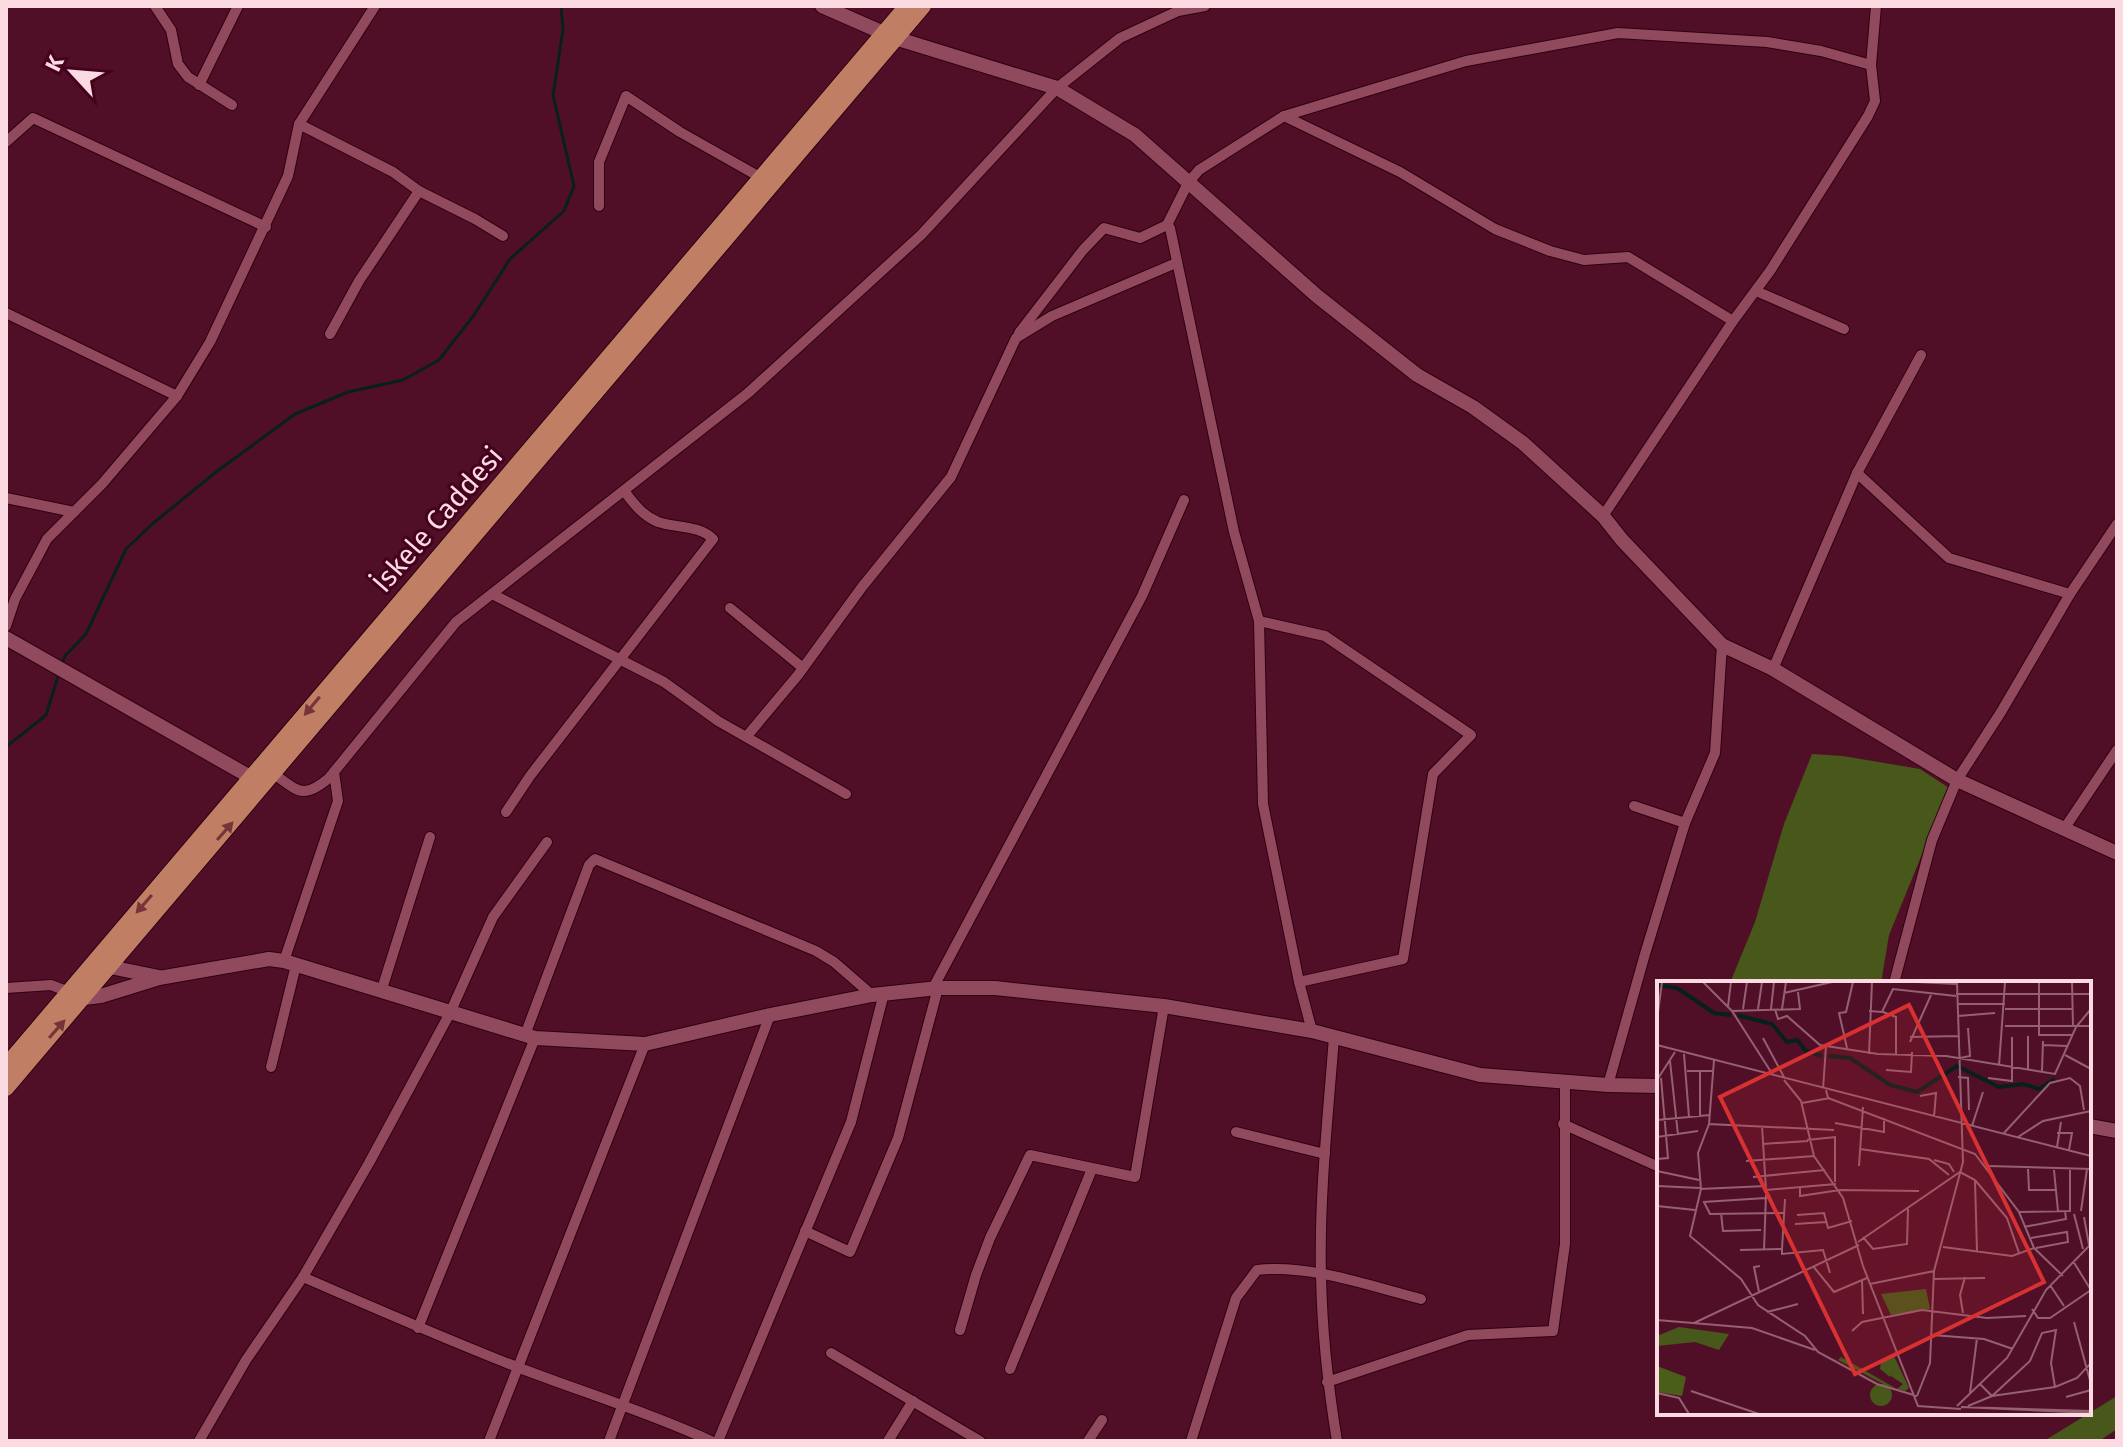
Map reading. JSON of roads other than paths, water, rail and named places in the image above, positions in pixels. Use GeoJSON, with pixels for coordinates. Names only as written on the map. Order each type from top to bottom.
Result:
{"type":"FeatureCollection","features":[{"type":"Feature","properties":{"kind":"main road","name":"İskele Caddesi"},"geometry":{"type":"LineString","coordinates":[[6,1066],[12,1050],[76,995],[263,779],[889,36],[907,6]]}},
{"type":"Feature","properties":{"kind":"main road"},"geometry":{"type":"LineString","coordinates":[[889,36],[923,6]]}},
{"type":"Feature","properties":{"kind":"main road"},"geometry":{"type":"LineString","coordinates":[[6,1088],[76,995],[110,967],[263,779],[765,180]]}},
{"type":"Feature","properties":{"kind":"street"},"geometry":{"type":"LineString","coordinates":[[155,6],[171,30],[178,64],[188,77],[232,105]]}},
{"type":"Feature","properties":{"kind":"street"},"geometry":{"type":"LineString","coordinates":[[199,85],[238,6]]}},
{"type":"Feature","properties":{"kind":"street"},"geometry":{"type":"LineString","coordinates":[[6,626],[15,599],[47,539],[102,484],[177,396],[210,342],[288,176],[299,124],[375,6]]}},
{"type":"Feature","properties":{"kind":"street"},"geometry":{"type":"LineString","coordinates":[[822,6],[889,36],[1057,88],[1135,135],[1317,296],[1417,375],[1473,407],[1523,443],[1603,516],[1722,645],[1773,669],[1957,780],[2117,853]]}},
{"type":"Feature","properties":{"kind":"street"},"geometry":{"type":"LineString","coordinates":[[6,638],[263,779],[298,792],[308,792],[334,772],[456,622],[748,393],[921,235],[1057,88],[1120,38],[1178,11],[1205,6]]}},
{"type":"Feature","properties":{"kind":"street"},"geometry":{"type":"LineString","coordinates":[[1603,516],[1756,291],[1868,116],[1875,101],[1871,65],[1876,6]]}},
{"type":"Feature","properties":{"kind":"street"},"geometry":{"type":"LineString","coordinates":[[747,736],[951,477],[1016,338],[1083,250],[1104,228],[1140,238],[1167,225],[1188,183],[1199,170],[1284,116],[1466,61],[1618,33],[1767,42],[1821,51],[1871,65]]}},
{"type":"Feature","properties":{"kind":"street"},"geometry":{"type":"LineString","coordinates":[[599,206],[599,162],[626,96],[680,132],[765,180]]}},
{"type":"Feature","properties":{"kind":"street"},"geometry":{"type":"LineString","coordinates":[[1284,116],[1400,172],[1495,229],[1550,251],[1584,260],[1628,257],[1733,321]]}},
{"type":"Feature","properties":{"kind":"street"},"geometry":{"type":"LineString","coordinates":[[6,142],[33,118],[266,227]]}},
{"type":"Feature","properties":{"kind":"street"},"geometry":{"type":"LineString","coordinates":[[299,124],[393,172],[419,191],[503,236]]}},
{"type":"Feature","properties":{"kind":"street"},"geometry":{"type":"LineString","coordinates":[[330,334],[359,281],[419,191]]}},
{"type":"Feature","properties":{"kind":"street"},"geometry":{"type":"LineString","coordinates":[[1167,225],[1234,532],[1259,621],[1263,804],[1312,1031]]}},
{"type":"Feature","properties":{"kind":"street"},"geometry":{"type":"LineString","coordinates":[[1016,338],[1052,316],[1176,263]]}},
{"type":"Feature","properties":{"kind":"street"},"geometry":{"type":"LineString","coordinates":[[1756,291],[1844,329]]}},
{"type":"Feature","properties":{"kind":"street"},"geometry":{"type":"LineString","coordinates":[[6,313],[177,396]]}},
{"type":"Feature","properties":{"kind":"street"},"geometry":{"type":"LineString","coordinates":[[1773,669],[1857,473],[1921,355]]}},
{"type":"Feature","properties":{"kind":"street"},"geometry":{"type":"LineString","coordinates":[[1857,473],[1949,558],[2070,594]]}},
{"type":"Feature","properties":{"kind":"street"},"geometry":{"type":"LineString","coordinates":[[506,812],[530,776],[713,539],[706,532],[658,522],[645,515],[625,492]]}},
{"type":"Feature","properties":{"kind":"street"},"geometry":{"type":"LineString","coordinates":[[6,498],[74,512]]}},
{"type":"Feature","properties":{"kind":"street"},"geometry":{"type":"LineString","coordinates":[[805,1231],[850,1252],[898,1138],[936,988],[1142,596],[1184,500]]}},
{"type":"Feature","properties":{"kind":"street"},"geometry":{"type":"LineString","coordinates":[[1895,981],[1932,840],[1957,780],[2070,594],[2117,524]]}},
{"type":"Feature","properties":{"kind":"street"},"geometry":{"type":"LineString","coordinates":[[492,594],[664,682],[718,721],[846,794]]}},
{"type":"Feature","properties":{"kind":"street"},"geometry":{"type":"LineString","coordinates":[[730,608],[803,668]]}},
{"type":"Feature","properties":{"kind":"street"},"geometry":{"type":"LineString","coordinates":[[1259,621],[1325,636],[1471,735],[1433,774],[1403,959],[1299,982]]}},
{"type":"Feature","properties":{"kind":"street"},"geometry":{"type":"LineString","coordinates":[[1608,1085],[1685,823],[1715,753],[1722,645]]}},
{"type":"Feature","properties":{"kind":"street"},"geometry":{"type":"LineString","coordinates":[[2064,829],[2117,750]]}},
{"type":"Feature","properties":{"kind":"street"},"geometry":{"type":"LineString","coordinates":[[271,1067],[290,963],[338,801],[334,772]]}},
{"type":"Feature","properties":{"kind":"street"},"geometry":{"type":"LineString","coordinates":[[1634,806],[1685,823]]}},
{"type":"Feature","properties":{"kind":"street"},"geometry":{"type":"LineString","coordinates":[[381,992],[430,837]]}},
{"type":"Feature","properties":{"kind":"street"},"geometry":{"type":"LineString","coordinates":[[199,1441],[246,1360],[303,1277],[369,1163],[450,1013],[493,917],[547,842]]}},
{"type":"Feature","properties":{"kind":"street"},"geometry":{"type":"LineString","coordinates":[[418,1328],[530,1037],[589,865],[595,859],[816,951],[878,994]]}},
{"type":"Feature","properties":{"kind":"street"},"geometry":{"type":"LineString","coordinates":[[6,988],[51,985],[76,995],[101,996],[159,978],[269,959],[530,1037],[645,1044],[878,994],[936,988],[995,988],[1164,1006],[1312,1031],[1480,1075],[1657,1086]]}},
{"type":"Feature","properties":{"kind":"street"},"geometry":{"type":"LineString","coordinates":[[110,967],[159,978]]}},
{"type":"Feature","properties":{"kind":"street"},"geometry":{"type":"LineString","coordinates":[[718,1441],[851,1122],[878,994]]}},
{"type":"Feature","properties":{"kind":"street"},"geometry":{"type":"LineString","coordinates":[[960,1330],[990,1238],[1030,1155],[1135,1177],[1164,1006]]}},
{"type":"Feature","properties":{"kind":"street"},"geometry":{"type":"LineString","coordinates":[[609,1441],[770,1015]]}},
{"type":"Feature","properties":{"kind":"street"},"geometry":{"type":"LineString","coordinates":[[1334,1037],[1325,1154],[1321,1275],[1327,1382],[1337,1441]]}},
{"type":"Feature","properties":{"kind":"street"},"geometry":{"type":"LineString","coordinates":[[489,1441],[645,1044]]}},
{"type":"Feature","properties":{"kind":"street"},"geometry":{"type":"LineString","coordinates":[[1327,1382],[1468,1335],[1553,1331],[1565,1244],[1565,1082]]}},
{"type":"Feature","properties":{"kind":"street"},"geometry":{"type":"LineString","coordinates":[[1563,1124],[1657,1166]]}},
{"type":"Feature","properties":{"kind":"street"},"geometry":{"type":"LineString","coordinates":[[2091,1126],[2117,1131]]}},
{"type":"Feature","properties":{"kind":"street"},"geometry":{"type":"LineString","coordinates":[[1236,1132],[1325,1154]]}},
{"type":"Feature","properties":{"kind":"street"},"geometry":{"type":"LineString","coordinates":[[1010,1369],[1092,1169]]}},
{"type":"Feature","properties":{"kind":"street"},"geometry":{"type":"LineString","coordinates":[[1191,1441],[1236,1298],[1257,1270],[1276,1268],[1321,1275],[1421,1299]]}},
{"type":"Feature","properties":{"kind":"street"},"geometry":{"type":"LineString","coordinates":[[303,1277],[418,1328],[622,1406],[686,1436],[711,1441]]}},
{"type":"Feature","properties":{"kind":"street"},"geometry":{"type":"LineString","coordinates":[[831,1353],[980,1441]]}},
{"type":"Feature","properties":{"kind":"street"},"geometry":{"type":"LineString","coordinates":[[888,1441],[913,1401]]}},
{"type":"Feature","properties":{"kind":"street"},"geometry":{"type":"LineString","coordinates":[[1088,1441],[1102,1420]]}},
{"type":"Feature","properties":{"kind":"waterway"},"geometry":{"type":"LineString","coordinates":[[61,666],[65,656],[86,634],[126,549],[151,525],[295,414],[348,392],[403,380],[439,360],[474,315],[510,259],[564,211],[574,186],[553,95],[563,30],[561,6]]}},
{"type":"Feature","properties":{"kind":"waterway"},"geometry":{"type":"LineString","coordinates":[[6,747],[46,715],[59,673]]}}]}
